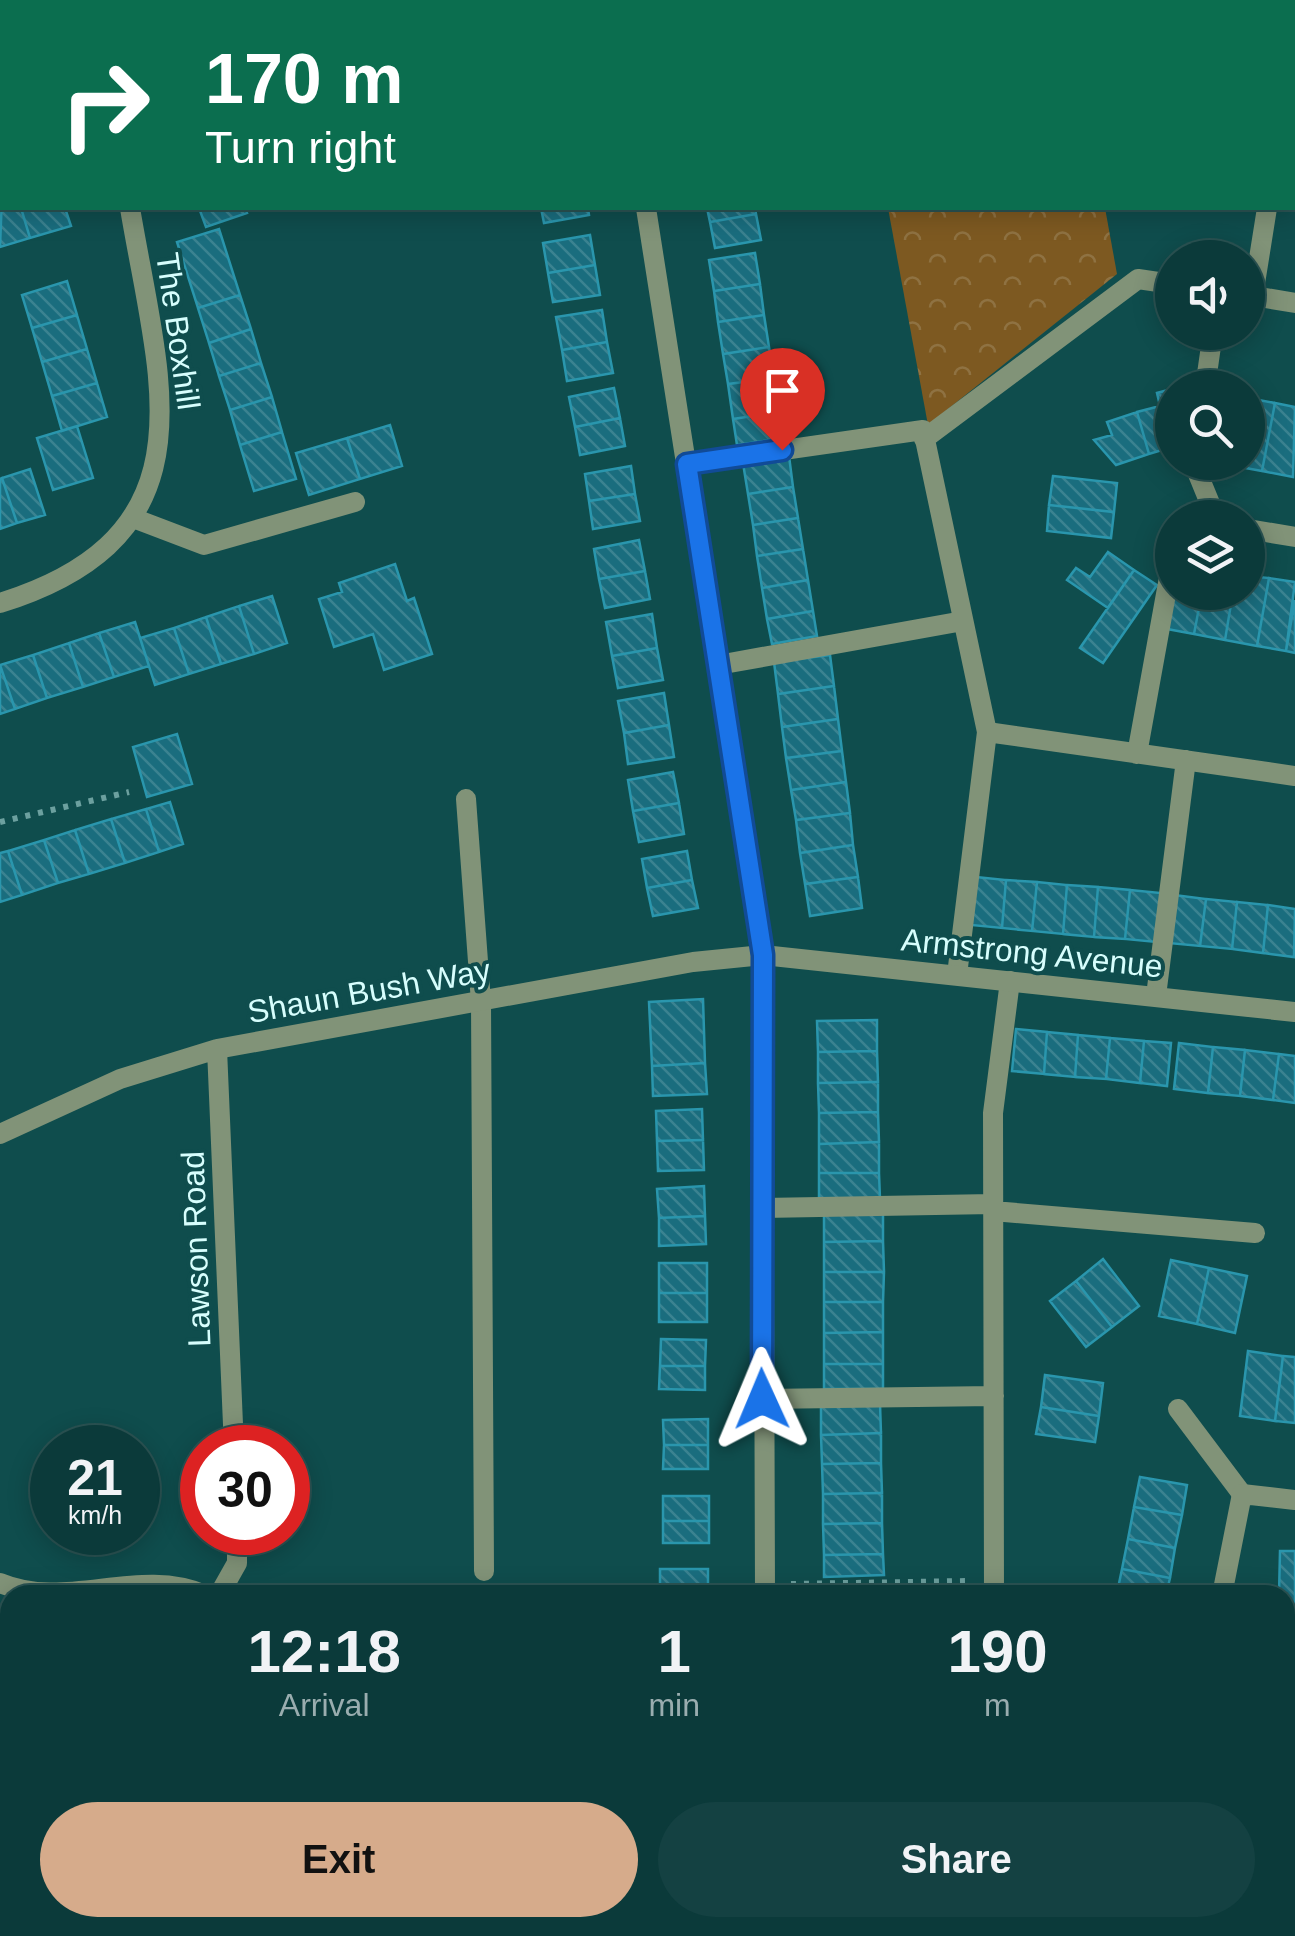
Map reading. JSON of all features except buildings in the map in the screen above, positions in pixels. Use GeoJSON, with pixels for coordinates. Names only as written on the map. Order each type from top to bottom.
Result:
{"type":"FeatureCollection","features":[{"type":"Feature","properties":{"kind":"street"},"geometry":{"type":"LineString","coordinates":[[1295,13],[1295,25]]}},
{"type":"Feature","properties":{"kind":"street","name":"The Boxhill"},"geometry":{"type":"LineString","coordinates":[[0,603],[66,579],[102,554],[133,518],[161,448],[161,400],[130,210]]}},
{"type":"Feature","properties":{"kind":"street"},"geometry":{"type":"LineString","coordinates":[[646,210],[763,955],[765,1585]]}},
{"type":"Feature","properties":{"kind":"street"},"geometry":{"type":"LineString","coordinates":[[1261,240],[1267,210]]}},
{"type":"Feature","properties":{"kind":"street"},"geometry":{"type":"LineString","coordinates":[[924,438],[1138,279],[1155,282]]}},
{"type":"Feature","properties":{"kind":"street"},"geometry":{"type":"LineString","coordinates":[[1265,298],[1295,302]]}},
{"type":"Feature","properties":{"kind":"street"},"geometry":{"type":"LineString","coordinates":[[687,464],[922,430],[987,732],[957,975]]}},
{"type":"Feature","properties":{"kind":"street"},"geometry":{"type":"LineString","coordinates":[[133,518],[204,545],[355,502]]}},
{"type":"Feature","properties":{"kind":"street"},"geometry":{"type":"LineString","coordinates":[[1265,533],[1295,537]]}},
{"type":"Feature","properties":{"kind":"street"},"geometry":{"type":"LineString","coordinates":[[1136,754],[1163,610]]}},
{"type":"Feature","properties":{"kind":"street"},"geometry":{"type":"LineString","coordinates":[[718,665],[963,621]]}},
{"type":"Feature","properties":{"kind":"street"},"geometry":{"type":"LineString","coordinates":[[987,732],[1295,776]]}},
{"type":"Feature","properties":{"kind":"street"},"geometry":{"type":"LineString","coordinates":[[1156,996],[1186,760]]}},
{"type":"Feature","properties":{"kind":"street"},"geometry":{"type":"LineString","coordinates":[[466,800],[481,1002],[484,1571]]}},
{"type":"Feature","properties":{"kind":"street","name":"Armstrong Avenue"},"geometry":{"type":"LineString","coordinates":[[763,955],[1295,1012]]}},
{"type":"Feature","properties":{"kind":"street","name":"Shaun Bush Way"},"geometry":{"type":"LineString","coordinates":[[0,1134],[106,1084],[217,1049],[692,962],[763,955]]}},
{"type":"Feature","properties":{"kind":"street"},"geometry":{"type":"LineString","coordinates":[[994,1585],[993,1113],[1010,981]]}},
{"type":"Feature","properties":{"kind":"street","name":"Lawson Road"},"geometry":{"type":"LineString","coordinates":[[217,1049],[233,1425]]}},
{"type":"Feature","properties":{"kind":"street"},"geometry":{"type":"LineString","coordinates":[[762,1208],[993,1207],[1255,1233]]}},
{"type":"Feature","properties":{"kind":"street"},"geometry":{"type":"LineString","coordinates":[[762,1399],[994,1396]]}},
{"type":"Feature","properties":{"kind":"street"},"geometry":{"type":"LineString","coordinates":[[1178,1409],[1242,1494],[1295,1500]]}},
{"type":"Feature","properties":{"kind":"street"},"geometry":{"type":"LineString","coordinates":[[1224,1585],[1242,1494]]}},
{"type":"Feature","properties":{"kind":"street"},"geometry":{"type":"LineString","coordinates":[[224,1585],[237,1563],[237,1555]]}},
{"type":"Feature","properties":{"kind":"street"},"geometry":{"type":"LineString","coordinates":[[138,1585],[166,1585]]}},
{"type":"Feature","properties":{"kind":"path"},"geometry":{"type":"LineString","coordinates":[[0,822],[129,792]]}},
{"type":"Feature","properties":{"kind":"green space"},"geometry":{"type":"Polygon","coordinates":[[[888,210],[1105,210],[1117,274],[928,425],[888,210]]]}},
{"type":"Feature","properties":{"kind":"route"},"geometry":{"type":"LineString","coordinates":[[762,1399],[763,955],[687,464],[782,450]]}}]}
